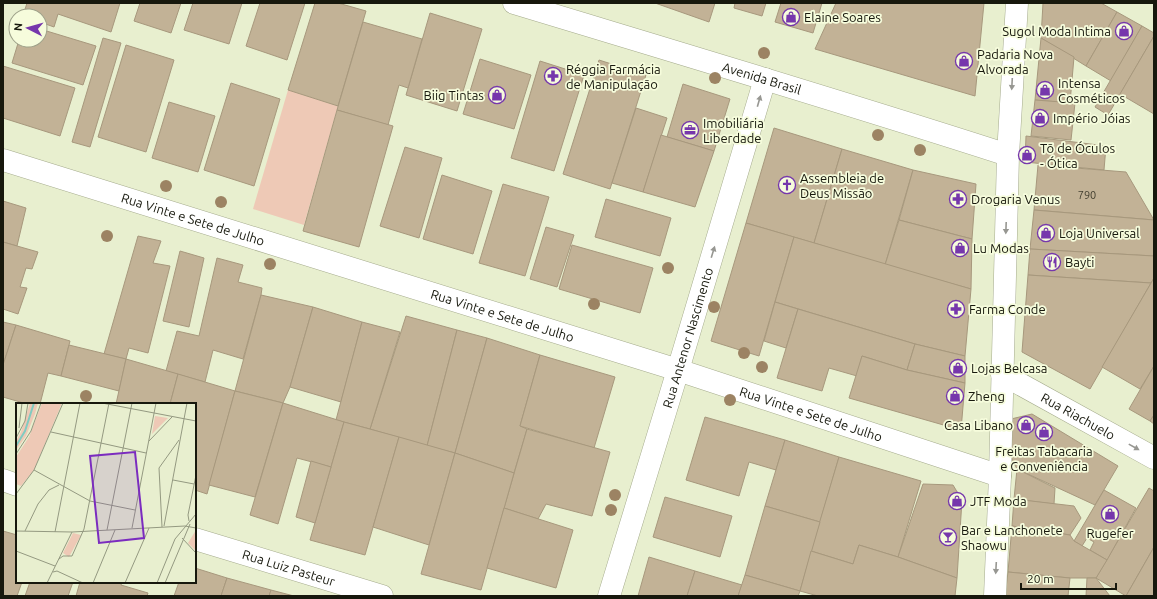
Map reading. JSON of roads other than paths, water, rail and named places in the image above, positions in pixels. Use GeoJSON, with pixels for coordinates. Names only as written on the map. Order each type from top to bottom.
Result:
{"type":"FeatureCollection","features":[{"type":"Feature","properties":{"kind":"street","name":"Avenida Brasil"},"geometry":{"type":"LineString","coordinates":[[514,3],[958,138],[1008,155]]}},
{"type":"Feature","properties":{"kind":"street"},"geometry":{"type":"LineString","coordinates":[[994,596],[1000,476],[1008,155],[1017,3]]}},
{"type":"Feature","properties":{"kind":"street","name":"Rua Antenor Nascimento"},"geometry":{"type":"LineString","coordinates":[[609,596],[765,79]]}},
{"type":"Feature","properties":{"kind":"street","name":"Rua Vinte e Sete de Julho"},"geometry":{"type":"LineString","coordinates":[[3,160],[678,370],[1000,476]]}},
{"type":"Feature","properties":{"kind":"street","name":"Rua Riachuelo"},"geometry":{"type":"LineString","coordinates":[[1002,374],[1154,458]]}},
{"type":"Feature","properties":{"kind":"street"},"geometry":{"type":"LineString","coordinates":[[3,480],[16,484]]}},
{"type":"Feature","properties":{"kind":"street","name":"Rua Luiz Pasteur"},"geometry":{"type":"LineString","coordinates":[[196,539],[382,596]]}},
{"type":"Feature","properties":{"kind":"place","name":"Elaine Soares"},"geometry":{"type":"Point","coordinates":[791,17]}},
{"type":"Feature","properties":{"kind":"place","name":"Sugol Moda Intima"},"geometry":{"type":"Point","coordinates":[1124,31]}},
{"type":"Feature","properties":{"kind":"place","name":"Padaria Nova Alvorada"},"geometry":{"type":"Point","coordinates":[964,61]}},
{"type":"Feature","properties":{"kind":"place","name":"Réggia Farmácia de Manipulação"},"geometry":{"type":"Point","coordinates":[553,76]}},
{"type":"Feature","properties":{"kind":"place","name":"Intensa Cosméticos"},"geometry":{"type":"Point","coordinates":[1045,90]}},
{"type":"Feature","properties":{"kind":"place","name":"Biig Tintas"},"geometry":{"type":"Point","coordinates":[497,95]}},
{"type":"Feature","properties":{"kind":"place","name":"Império Jóias"},"geometry":{"type":"Point","coordinates":[1040,118]}},
{"type":"Feature","properties":{"kind":"place","name":"Imobiliária Liberdade"},"geometry":{"type":"Point","coordinates":[690,130]}},
{"type":"Feature","properties":{"kind":"place","name":"Tõ de Óculos - Ótica"},"geometry":{"type":"Point","coordinates":[1027,155]}},
{"type":"Feature","properties":{"kind":"place","name":"Assembleia de Deus Missão"},"geometry":{"type":"Point","coordinates":[787,185]}},
{"type":"Feature","properties":{"kind":"place","name":"Drogaria Venus"},"geometry":{"type":"Point","coordinates":[958,199]}},
{"type":"Feature","properties":{"kind":"place","name":"Loja Universal"},"geometry":{"type":"Point","coordinates":[1046,233]}},
{"type":"Feature","properties":{"kind":"place","name":"Lu Modas"},"geometry":{"type":"Point","coordinates":[960,248]}},
{"type":"Feature","properties":{"kind":"place","name":"Bayti"},"geometry":{"type":"Point","coordinates":[1052,262]}},
{"type":"Feature","properties":{"kind":"place","name":"Farma Conde"},"geometry":{"type":"Point","coordinates":[956,309]}},
{"type":"Feature","properties":{"kind":"place","name":"Lojas Belcasa"},"geometry":{"type":"Point","coordinates":[958,368]}},
{"type":"Feature","properties":{"kind":"place","name":"Zheng"},"geometry":{"type":"Point","coordinates":[955,396]}},
{"type":"Feature","properties":{"kind":"place","name":"Casa Libano"},"geometry":{"type":"Point","coordinates":[1026,425]}},
{"type":"Feature","properties":{"kind":"place","name":"Freitas Tabacaria e Conveniência"},"geometry":{"type":"Point","coordinates":[1044,432]}},
{"type":"Feature","properties":{"kind":"place","name":"JTF Moda"},"geometry":{"type":"Point","coordinates":[957,501]}},
{"type":"Feature","properties":{"kind":"place","name":"Rugefer"},"geometry":{"type":"Point","coordinates":[1110,514]}},
{"type":"Feature","properties":{"kind":"place","name":"Bar e Lanchonete Shaowu"},"geometry":{"type":"Point","coordinates":[948,537]}}]}
